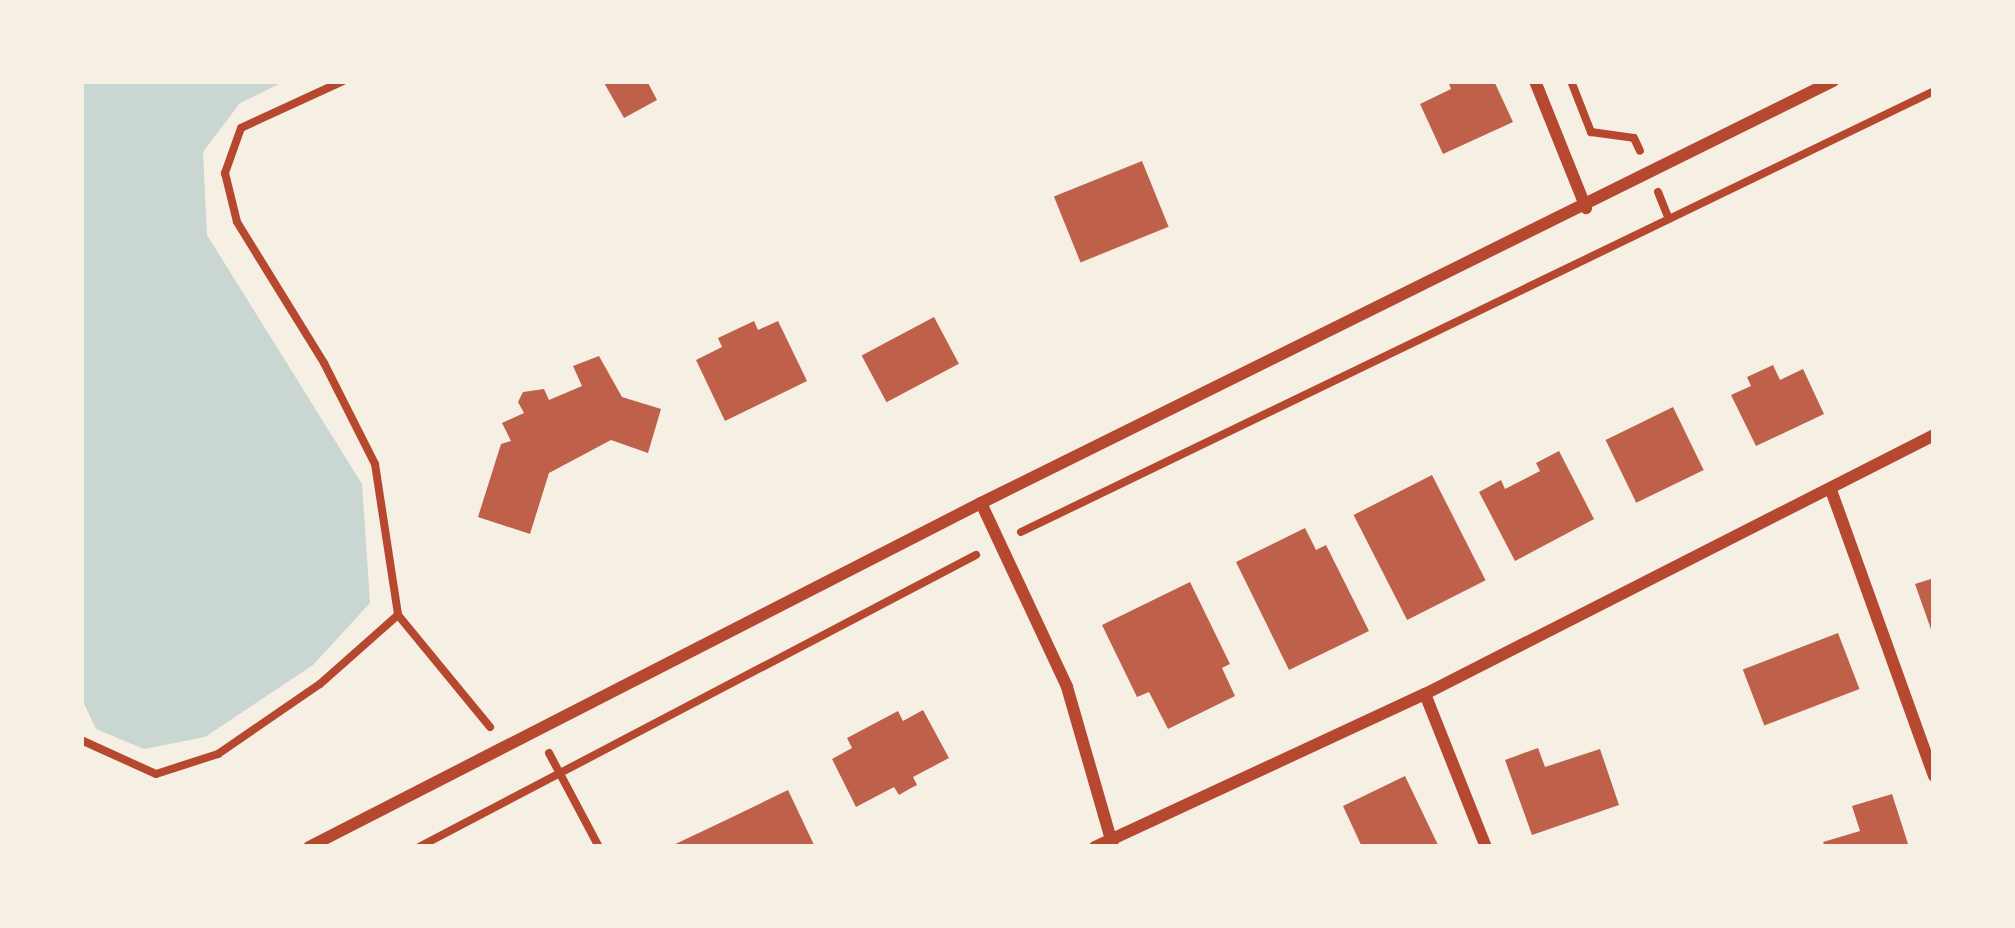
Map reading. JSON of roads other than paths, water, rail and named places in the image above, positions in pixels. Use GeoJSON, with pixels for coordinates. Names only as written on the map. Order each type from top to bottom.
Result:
{"type":"FeatureCollection","features":[{"type":"Feature","properties":{"kind":"street"},"geometry":{"type":"LineString","coordinates":[[1535,81],[1586,208]]}},
{"type":"Feature","properties":{"kind":"street"},"geometry":{"type":"LineString","coordinates":[[310,847],[982,503],[1586,208],[1833,81]]}},
{"type":"Feature","properties":{"kind":"street"},"geometry":{"type":"LineString","coordinates":[[1095,847],[1113,845],[1425,694],[1934,435]]}},
{"type":"Feature","properties":{"kind":"street"},"geometry":{"type":"LineString","coordinates":[[1831,490],[1934,776]]}},
{"type":"Feature","properties":{"kind":"street"},"geometry":{"type":"LineString","coordinates":[[982,503],[1067,687],[1113,845]]}},
{"type":"Feature","properties":{"kind":"street"},"geometry":{"type":"LineString","coordinates":[[1425,694],[1486,847]]}}]}
